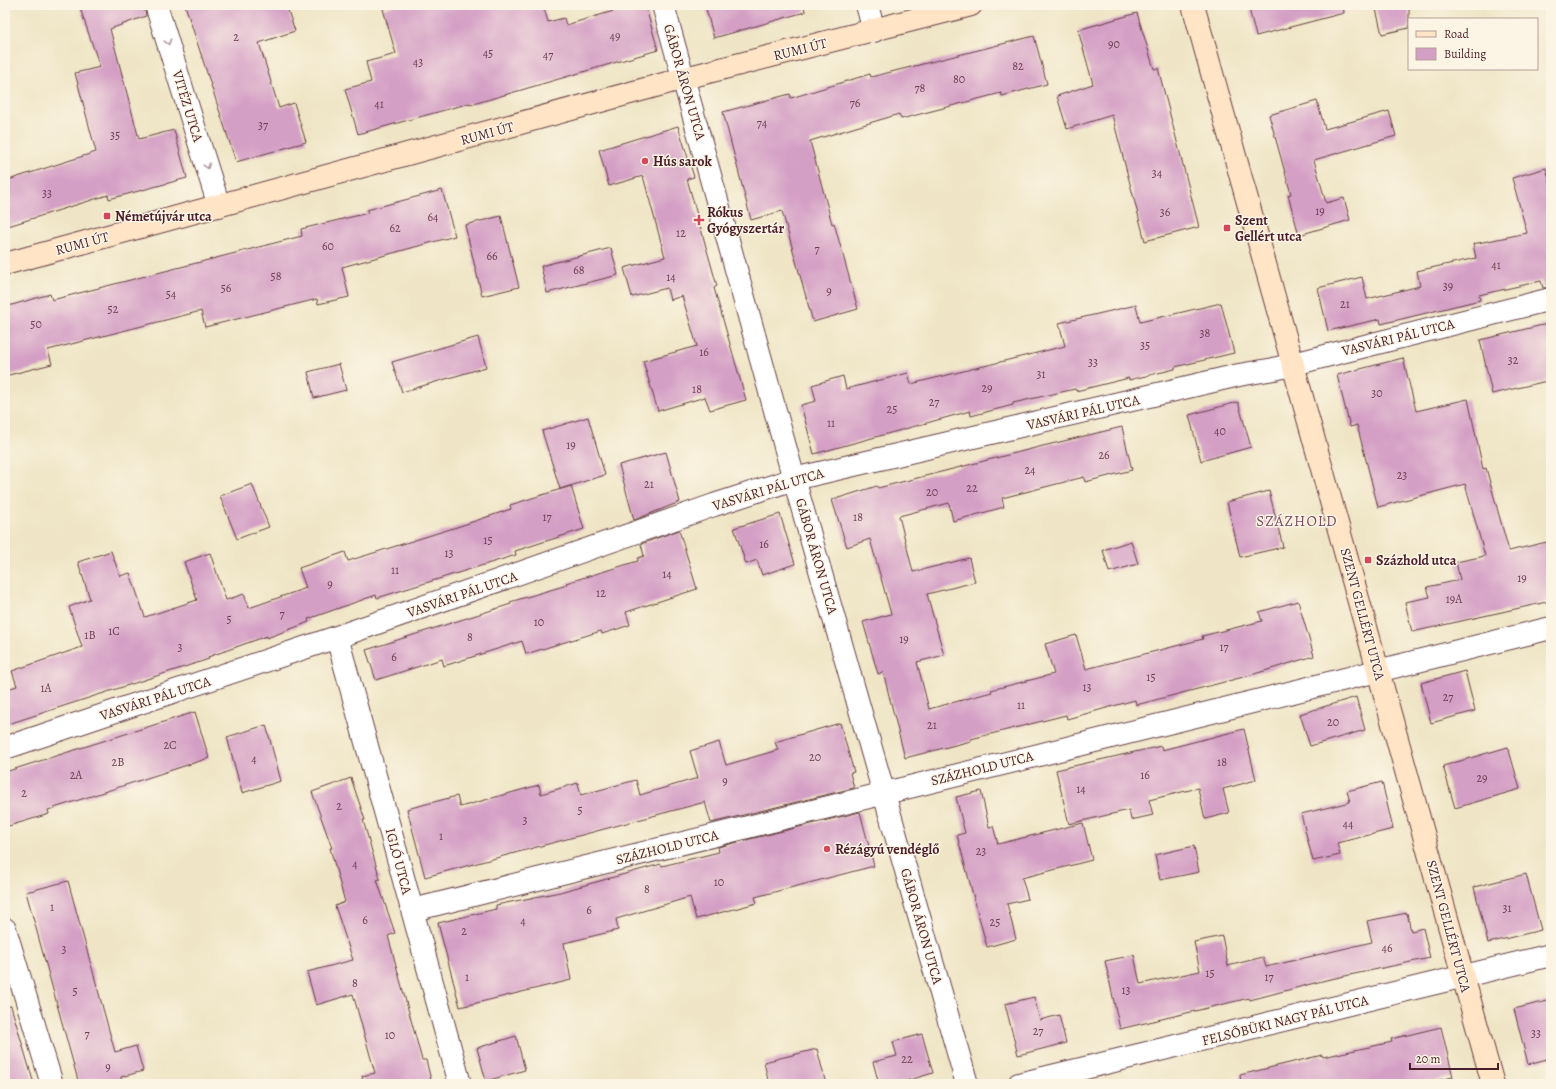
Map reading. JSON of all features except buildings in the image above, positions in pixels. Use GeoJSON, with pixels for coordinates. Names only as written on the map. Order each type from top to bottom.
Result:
{"type":"FeatureCollection","features":[{"type":"Feature","properties":{"kind":"street","name":"VITÉZ UTCA"},"geometry":{"type":"LineString","coordinates":[[156,5],[219,206]]}},
{"type":"Feature","properties":{"kind":"street","name":"GÁBOR ÁRON UTCA"},"geometry":{"type":"LineString","coordinates":[[663,5],[685,78],[794,479],[966,1084]]}},
{"type":"Feature","properties":{"kind":"street"},"geometry":{"type":"LineString","coordinates":[[867,5],[874,31]]}},
{"type":"Feature","properties":{"kind":"street","name":"RUMI ÚT"},"geometry":{"type":"LineString","coordinates":[[5,264],[685,78],[874,31],[971,5]]}},
{"type":"Feature","properties":{"kind":"street","name":"SZENT GELLÉRT UTCA"},"geometry":{"type":"LineString","coordinates":[[1193,5],[1277,313],[1294,364],[1493,1084]]}},
{"type":"Feature","properties":{"kind":"street","name":"VASVÁRI PÁL UTCA"},"geometry":{"type":"LineString","coordinates":[[5,748],[337,637],[714,505],[794,479],[1294,364],[1551,299]]}},
{"type":"Feature","properties":{"kind":"street","name":"SZÁZHOLD UTCA"},"geometry":{"type":"LineString","coordinates":[[413,910],[884,792],[1551,628]]}},
{"type":"Feature","properties":{"kind":"street","name":"IGLÓ UTCA"},"geometry":{"type":"LineString","coordinates":[[337,637],[460,1084]]}},
{"type":"Feature","properties":{"kind":"street"},"geometry":{"type":"LineString","coordinates":[[5,929],[52,1084]]}},
{"type":"Feature","properties":{"kind":"street","name":"FELSŐBÜKI NAGY PÁL UTCA"},"geometry":{"type":"LineString","coordinates":[[1019,1084],[1551,956]]}},
{"type":"Feature","properties":{"kind":"place","name":"Hús sarok"},"geometry":{"type":"Point","coordinates":[645,161]}},
{"type":"Feature","properties":{"kind":"place","name":"Németújvár utca"},"geometry":{"type":"Point","coordinates":[107,216]}},
{"type":"Feature","properties":{"kind":"place","name":"Rókus Gyógyszertár"},"geometry":{"type":"Point","coordinates":[699,220]}},
{"type":"Feature","properties":{"kind":"place","name":"Szent Gellért utca"},"geometry":{"type":"Point","coordinates":[1227,228]}},
{"type":"Feature","properties":{"kind":"place","name":"Százhold utca"},"geometry":{"type":"Point","coordinates":[1368,560]}},
{"type":"Feature","properties":{"kind":"place","name":"Rézágyú vendéglő"},"geometry":{"type":"Point","coordinates":[827,849]}},
{"type":"Feature","properties":{"kind":"district","name":"SZÁZHOLD"},"geometry":{"type":"Point","coordinates":[1297,521]}}]}
